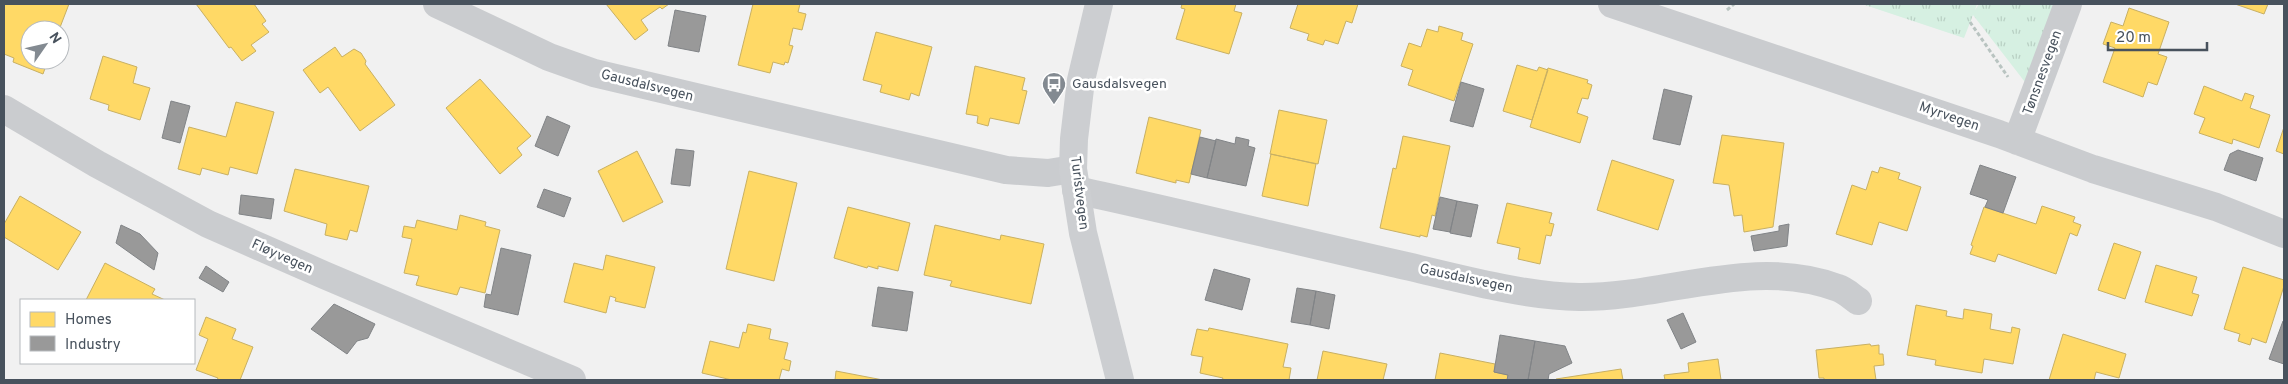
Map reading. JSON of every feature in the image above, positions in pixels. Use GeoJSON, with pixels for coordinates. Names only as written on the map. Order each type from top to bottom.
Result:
{"type":"FeatureCollection","features":[{"type":"Feature","properties":{"kind":"street","name":"Gausdalsvegen"},"geometry":{"type":"LineString","coordinates":[[437,4],[549,57],[616,79],[1006,170],[1048,173],[1075,179],[1469,280],[1540,294],[1577,297],[1627,295],[1716,279],[1769,277],[1826,284],[1840,288],[1858,301]]}},
{"type":"Feature","properties":{"kind":"street","name":"Turistvegen"},"geometry":{"type":"LineString","coordinates":[[1099,4],[1088,42],[1078,100],[1075,179],[1083,233],[1120,380]]}},
{"type":"Feature","properties":{"kind":"street","name":"Myrvegen"},"geometry":{"type":"LineString","coordinates":[[1612,4],[2017,141],[2093,169],[2216,207],[2284,234]]}},
{"type":"Feature","properties":{"kind":"street","name":"Tønsnesvegen"},"geometry":{"type":"LineString","coordinates":[[2017,141],[2068,4]]}},
{"type":"Feature","properties":{"kind":"street","name":"Fløyvegen"},"geometry":{"type":"LineString","coordinates":[[4,109],[97,164],[208,224],[572,380]]}},
{"type":"Feature","properties":{"kind":"path"},"geometry":{"type":"LineString","coordinates":[[1970,22],[2029,111]]}},
{"type":"Feature","properties":{"kind":"green space"},"geometry":{"type":"Polygon","coordinates":[[[1862,4],[1977,4],[1975,10],[1979,4],[2056,4],[2028,86],[1973,15],[1964,38],[1862,4]]]}},
{"type":"Feature","properties":{"kind":"building: Homes"},"geometry":{"type":"Polygon","coordinates":[[[4,4],[69,4],[63,20],[20,20],[20,65],[13,62],[14,58],[4,54],[4,4]]]}},
{"type":"Feature","properties":{"kind":"building: Homes"},"geometry":{"type":"Polygon","coordinates":[[[196,4],[254,4],[266,21],[262,24],[269,32],[251,45],[256,51],[242,61],[231,47],[229,48],[196,4]]]}},
{"type":"Feature","properties":{"kind":"building: Homes"},"geometry":{"type":"Polygon","coordinates":[[[606,4],[669,4],[662,9],[660,7],[641,20],[648,30],[635,40],[606,4]]]}},
{"type":"Feature","properties":{"kind":"building: Homes"},"geometry":{"type":"Polygon","coordinates":[[[753,4],[800,4],[798,12],[806,14],[802,30],[793,28],[789,45],[793,46],[788,63],[785,62],[784,65],[773,62],[770,73],[738,65],[753,4]]]}},
{"type":"Feature","properties":{"kind":"building: Homes"},"geometry":{"type":"Polygon","coordinates":[[[1182,4],[1236,4],[1234,11],[1242,13],[1229,54],[1176,39],[1185,9],[1181,8],[1182,4]]]}},
{"type":"Feature","properties":{"kind":"building: Homes"},"geometry":{"type":"Polygon","coordinates":[[[1298,4],[1358,4],[1352,23],[1346,21],[1338,44],[1325,40],[1323,45],[1307,40],[1309,34],[1290,28],[1298,4]]]}},
{"type":"Feature","properties":{"kind":"building: Homes"},"geometry":{"type":"Polygon","coordinates":[[[2235,4],[2268,4],[2264,14],[2235,4]]]}},
{"type":"Feature","properties":{"kind":"building: Homes"},"geometry":{"type":"Polygon","coordinates":[[[2129,8],[2169,22],[2158,54],[2167,57],[2157,85],[2148,82],[2143,97],[2103,82],[2115,48],[2103,44],[2111,22],[2123,26],[2129,8]]]}},
{"type":"Feature","properties":{"kind":"building: Homes"},"geometry":{"type":"Polygon","coordinates":[[[1439,26],[1463,33],[1461,40],[1473,44],[1454,101],[1408,85],[1413,70],[1401,66],[1409,43],[1421,47],[1427,29],[1438,32],[1439,26]]]}},
{"type":"Feature","properties":{"kind":"building: Homes"},"geometry":{"type":"Polygon","coordinates":[[[876,32],[932,47],[919,96],[911,93],[909,100],[880,92],[882,85],[863,80],[876,32]]]}},
{"type":"Feature","properties":{"kind":"building: Homes"},"geometry":{"type":"Polygon","coordinates":[[[335,47],[342,57],[354,49],[361,53],[366,61],[365,64],[395,105],[360,131],[328,87],[320,93],[303,70],[335,47]]]}},
{"type":"Feature","properties":{"kind":"building: Homes"},"geometry":{"type":"Polygon","coordinates":[[[103,56],[137,67],[133,83],[150,88],[140,120],[108,110],[109,105],[90,99],[103,56]]]}},
{"type":"Feature","properties":{"kind":"building: Homes"},"geometry":{"type":"Polygon","coordinates":[[[1517,65],[1537,71],[1539,67],[1548,70],[1532,120],[1503,111],[1517,65]]]}},
{"type":"Feature","properties":{"kind":"building: Homes"},"geometry":{"type":"Polygon","coordinates":[[[975,66],[1025,78],[1022,90],[1027,91],[1019,124],[990,118],[988,126],[977,123],[978,116],[966,114],[975,66]]]}},
{"type":"Feature","properties":{"kind":"building: Homes"},"geometry":{"type":"Polygon","coordinates":[[[1548,68],[1588,80],[1587,83],[1592,85],[1588,99],[1582,98],[1577,113],[1588,117],[1580,143],[1530,127],[1548,68]]]}},
{"type":"Feature","properties":{"kind":"building: Homes"},"geometry":{"type":"Polygon","coordinates":[[[33,70],[44,70],[43,74],[33,70]]]}},
{"type":"Feature","properties":{"kind":"building: Homes"},"geometry":{"type":"Polygon","coordinates":[[[480,79],[531,136],[517,148],[522,155],[500,174],[446,108],[480,79]]]}},
{"type":"Feature","properties":{"kind":"building: Homes"},"geometry":{"type":"Polygon","coordinates":[[[2204,86],[2242,101],[2245,93],[2254,96],[2250,108],[2270,115],[2259,148],[2233,139],[2232,144],[2199,133],[2205,118],[2194,114],[2204,86]]]}},
{"type":"Feature","properties":{"kind":"building: Homes"},"geometry":{"type":"Polygon","coordinates":[[[236,102],[274,112],[257,174],[230,167],[228,175],[202,168],[200,175],[178,169],[189,127],[226,137],[236,102]]]}},
{"type":"Feature","properties":{"kind":"building: Homes"},"geometry":{"type":"Polygon","coordinates":[[[1279,110],[1327,120],[1318,164],[1270,154],[1279,110]]]}},
{"type":"Feature","properties":{"kind":"building: Homes"},"geometry":{"type":"Polygon","coordinates":[[[1149,117],[1201,130],[1189,183],[1176,180],[1176,183],[1136,173],[1149,117]]]}},
{"type":"Feature","properties":{"kind":"building: Homes"},"geometry":{"type":"Polygon","coordinates":[[[2284,127],[2284,154],[2276,151],[2284,127]]]}},
{"type":"Feature","properties":{"kind":"building: Homes"},"geometry":{"type":"Polygon","coordinates":[[[1722,135],[1784,143],[1773,227],[1744,232],[1742,215],[1734,216],[1729,185],[1713,183],[1722,135]]]}},
{"type":"Feature","properties":{"kind":"building: Homes"},"geometry":{"type":"Polygon","coordinates":[[[1403,136],[1450,146],[1435,216],[1432,215],[1427,237],[1380,228],[1393,168],[1396,169],[1403,136]]]}},
{"type":"Feature","properties":{"kind":"building: Homes"},"geometry":{"type":"Polygon","coordinates":[[[637,151],[663,202],[623,222],[598,171],[637,151]]]}},
{"type":"Feature","properties":{"kind":"building: Homes"},"geometry":{"type":"Polygon","coordinates":[[[1271,154],[1316,164],[1308,206],[1262,196],[1271,154]]]}},
{"type":"Feature","properties":{"kind":"building: Homes"},"geometry":{"type":"Polygon","coordinates":[[[1612,160],[1674,180],[1658,230],[1597,210],[1612,160]]]}},
{"type":"Feature","properties":{"kind":"building: Homes"},"geometry":{"type":"Polygon","coordinates":[[[1880,167],[1900,173],[1898,179],[1921,187],[1907,231],[1879,222],[1872,245],[1836,234],[1852,185],[1866,190],[1872,171],[1878,173],[1880,167]]]}},
{"type":"Feature","properties":{"kind":"building: Homes"},"geometry":{"type":"Polygon","coordinates":[[[295,169],[369,186],[357,232],[350,230],[347,240],[325,235],[327,224],[284,211],[295,169]]]}},
{"type":"Feature","properties":{"kind":"building: Homes"},"geometry":{"type":"Polygon","coordinates":[[[749,171],[797,183],[774,281],[726,269],[749,171]]]}},
{"type":"Feature","properties":{"kind":"building: Homes"},"geometry":{"type":"Polygon","coordinates":[[[20,196],[81,232],[58,270],[4,237],[4,224],[20,196]]]}},
{"type":"Feature","properties":{"kind":"building: Homes"},"geometry":{"type":"Polygon","coordinates":[[[1507,203],[1552,213],[1549,223],[1554,224],[1551,236],[1546,235],[1540,264],[1518,259],[1520,248],[1497,243],[1507,203]]]}},
{"type":"Feature","properties":{"kind":"building: Homes"},"geometry":{"type":"Polygon","coordinates":[[[2042,206],[2075,217],[2073,222],[2081,225],[2077,236],[2070,233],[2056,274],[1998,254],[1995,262],[1970,254],[1973,246],[1971,245],[1984,207],[2036,224],[2042,206]]]}},
{"type":"Feature","properties":{"kind":"building: Homes"},"geometry":{"type":"Polygon","coordinates":[[[848,207],[910,223],[898,271],[878,266],[878,269],[868,266],[867,268],[834,258],[848,207]]]}},
{"type":"Feature","properties":{"kind":"building: Homes"},"geometry":{"type":"Polygon","coordinates":[[[460,215],[486,222],[485,226],[500,230],[485,293],[460,287],[457,295],[416,285],[419,276],[404,273],[412,239],[402,237],[404,226],[415,228],[417,220],[457,230],[460,215]]]}},
{"type":"Feature","properties":{"kind":"building: Homes"},"geometry":{"type":"Polygon","coordinates":[[[935,225],[1000,240],[1001,235],[1044,244],[1031,304],[950,286],[952,281],[924,275],[935,225]]]}},
{"type":"Feature","properties":{"kind":"building: Homes"},"geometry":{"type":"Polygon","coordinates":[[[2114,243],[2141,252],[2125,299],[2098,290],[2114,243]]]}},
{"type":"Feature","properties":{"kind":"building: Homes"},"geometry":{"type":"Polygon","coordinates":[[[606,255],[655,267],[645,308],[615,301],[616,298],[610,296],[606,313],[564,302],[574,263],[603,270],[606,255]]]}},
{"type":"Feature","properties":{"kind":"building: Homes"},"geometry":{"type":"Polygon","coordinates":[[[105,263],[155,289],[152,294],[163,299],[87,299],[105,263]]]}},
{"type":"Feature","properties":{"kind":"building: Homes"},"geometry":{"type":"Polygon","coordinates":[[[2156,265],[2197,277],[2192,293],[2199,295],[2192,316],[2145,302],[2156,265]]]}},
{"type":"Feature","properties":{"kind":"building: Homes"},"geometry":{"type":"Polygon","coordinates":[[[2243,267],[2284,280],[2284,286],[2266,343],[2252,338],[2250,345],[2238,341],[2240,334],[2224,329],[2243,267]]]}},
{"type":"Feature","properties":{"kind":"building: Homes"},"geometry":{"type":"Polygon","coordinates":[[[1916,305],[1947,311],[1946,316],[1963,319],[1964,309],[1992,314],[1990,329],[2011,333],[2012,327],[2020,329],[2013,364],[1984,359],[1982,373],[1935,365],[1936,360],[1907,355],[1916,305]]]}},
{"type":"Feature","properties":{"kind":"building: Homes"},"geometry":{"type":"Polygon","coordinates":[[[206,317],[236,329],[232,339],[253,347],[240,380],[217,380],[218,378],[196,370],[208,339],[199,335],[206,317]]]}},
{"type":"Feature","properties":{"kind":"building: Homes"},"geometry":{"type":"Polygon","coordinates":[[[748,324],[771,329],[769,339],[788,343],[784,359],[791,361],[789,371],[782,369],[779,380],[732,380],[702,373],[710,341],[739,348],[743,332],[746,333],[748,324]]]}},
{"type":"Feature","properties":{"kind":"building: Homes"},"geometry":{"type":"Polygon","coordinates":[[[1209,328],[1288,344],[1283,367],[1291,368],[1289,380],[1222,380],[1223,378],[1200,373],[1203,357],[1191,355],[1197,329],[1208,331],[1209,328]]]}},
{"type":"Feature","properties":{"kind":"building: Homes"},"geometry":{"type":"Polygon","coordinates":[[[2063,334],[2126,354],[2119,378],[2096,372],[2094,380],[2049,380],[2063,334]]]}},
{"type":"Feature","properties":{"kind":"building: Homes"},"geometry":{"type":"Polygon","coordinates":[[[1870,344],[1871,346],[1879,345],[1879,354],[1883,354],[1884,365],[1874,366],[1876,380],[1824,380],[1824,378],[1819,378],[1816,350],[1870,344]]]}},
{"type":"Feature","properties":{"kind":"building: Homes"},"geometry":{"type":"Polygon","coordinates":[[[1323,351],[1387,364],[1383,380],[1317,380],[1323,351]]]}},
{"type":"Feature","properties":{"kind":"building: Homes"},"geometry":{"type":"Polygon","coordinates":[[[1440,353],[1495,364],[1494,372],[1508,375],[1507,380],[1435,380],[1440,353]]]}},
{"type":"Feature","properties":{"kind":"building: Homes"},"geometry":{"type":"Polygon","coordinates":[[[1718,359],[1721,380],[1665,380],[1664,375],[1689,372],[1688,363],[1718,359]]]}},
{"type":"Feature","properties":{"kind":"building: Homes"},"geometry":{"type":"Polygon","coordinates":[[[1621,369],[1623,380],[1556,380],[1556,379],[1621,369]]]}},
{"type":"Feature","properties":{"kind":"building: Homes"},"geometry":{"type":"Polygon","coordinates":[[[836,371],[883,380],[835,380],[836,371]]]}},
{"type":"Feature","properties":{"kind":"building: Industry"},"geometry":{"type":"Polygon","coordinates":[[[675,10],[706,16],[699,52],[668,46],[675,10]]]}},
{"type":"Feature","properties":{"kind":"building: Industry"},"geometry":{"type":"Polygon","coordinates":[[[1461,82],[1484,89],[1473,127],[1450,121],[1461,82]]]}},
{"type":"Feature","properties":{"kind":"building: Industry"},"geometry":{"type":"Polygon","coordinates":[[[1664,89],[1692,96],[1680,145],[1653,139],[1664,89]]]}},
{"type":"Feature","properties":{"kind":"building: Industry"},"geometry":{"type":"Polygon","coordinates":[[[171,101],[190,106],[180,143],[162,138],[171,101]]]}},
{"type":"Feature","properties":{"kind":"building: Industry"},"geometry":{"type":"Polygon","coordinates":[[[547,116],[570,126],[558,156],[535,146],[547,116]]]}},
{"type":"Feature","properties":{"kind":"building: Industry"},"geometry":{"type":"Polygon","coordinates":[[[1200,137],[1216,141],[1207,178],[1191,174],[1200,137]]]}},
{"type":"Feature","properties":{"kind":"building: Industry"},"geometry":{"type":"Polygon","coordinates":[[[1236,137],[1249,140],[1248,146],[1255,148],[1246,186],[1207,178],[1216,139],[1235,144],[1236,137]]]}},
{"type":"Feature","properties":{"kind":"building: Industry"},"geometry":{"type":"Polygon","coordinates":[[[676,149],[694,151],[690,186],[671,184],[676,149]]]}},
{"type":"Feature","properties":{"kind":"building: Industry"},"geometry":{"type":"Polygon","coordinates":[[[2238,150],[2263,158],[2256,181],[2224,170],[2230,154],[2238,150]]]}},
{"type":"Feature","properties":{"kind":"building: Industry"},"geometry":{"type":"Polygon","coordinates":[[[1980,165],[2016,177],[2003,213],[1985,207],[1988,200],[1970,194],[1980,165]]]}},
{"type":"Feature","properties":{"kind":"building: Industry"},"geometry":{"type":"Polygon","coordinates":[[[544,189],[571,198],[564,217],[537,207],[544,189]]]}},
{"type":"Feature","properties":{"kind":"building: Industry"},"geometry":{"type":"Polygon","coordinates":[[[241,195],[274,199],[271,219],[239,214],[241,195]]]}},
{"type":"Feature","properties":{"kind":"building: Industry"},"geometry":{"type":"Polygon","coordinates":[[[1440,197],[1457,201],[1450,232],[1433,229],[1440,197]]]}},
{"type":"Feature","properties":{"kind":"building: Industry"},"geometry":{"type":"Polygon","coordinates":[[[1457,201],[1478,205],[1471,237],[1450,233],[1457,201]]]}},
{"type":"Feature","properties":{"kind":"building: Industry"},"geometry":{"type":"Polygon","coordinates":[[[1789,224],[1787,246],[1754,251],[1751,236],[1779,231],[1779,226],[1789,224]]]}},
{"type":"Feature","properties":{"kind":"building: Industry"},"geometry":{"type":"Polygon","coordinates":[[[121,225],[140,234],[158,253],[154,270],[116,243],[121,225]]]}},
{"type":"Feature","properties":{"kind":"building: Industry"},"geometry":{"type":"Polygon","coordinates":[[[501,248],[531,255],[518,315],[484,307],[486,294],[491,295],[501,248]]]}},
{"type":"Feature","properties":{"kind":"building: Industry"},"geometry":{"type":"Polygon","coordinates":[[[206,266],[229,282],[223,292],[199,278],[206,266]]]}},
{"type":"Feature","properties":{"kind":"building: Industry"},"geometry":{"type":"Polygon","coordinates":[[[1214,269],[1250,279],[1242,310],[1205,300],[1214,269]]]}},
{"type":"Feature","properties":{"kind":"building: Industry"},"geometry":{"type":"Polygon","coordinates":[[[878,287],[913,292],[907,331],[872,326],[878,287]]]}},
{"type":"Feature","properties":{"kind":"building: Industry"},"geometry":{"type":"Polygon","coordinates":[[[1297,288],[1316,291],[1310,325],[1291,322],[1297,288]]]}},
{"type":"Feature","properties":{"kind":"building: Industry"},"geometry":{"type":"Polygon","coordinates":[[[1316,291],[1335,295],[1329,329],[1310,325],[1316,291]]]}},
{"type":"Feature","properties":{"kind":"building: Industry"},"geometry":{"type":"Polygon","coordinates":[[[334,304],[375,324],[368,338],[357,341],[347,354],[311,329],[334,304]]]}},
{"type":"Feature","properties":{"kind":"building: Industry"},"geometry":{"type":"Polygon","coordinates":[[[1683,313],[1696,342],[1681,349],[1667,320],[1683,313]]]}},
{"type":"Feature","properties":{"kind":"building: Industry"},"geometry":{"type":"Polygon","coordinates":[[[2284,321],[2284,364],[2269,359],[2284,321]]]}},
{"type":"Feature","properties":{"kind":"building: Industry"},"geometry":{"type":"Polygon","coordinates":[[[1500,335],[1535,341],[1528,380],[1507,380],[1508,375],[1494,372],[1500,335]]]}},
{"type":"Feature","properties":{"kind":"building: Industry"},"geometry":{"type":"Polygon","coordinates":[[[1535,341],[1565,346],[1572,363],[1549,374],[1548,380],[1528,380],[1535,341]]]}},
{"type":"Feature","properties":{"kind":"place","name":"Gausdalsvegen"},"geometry":{"type":"Point","coordinates":[1054,105]}}]}
